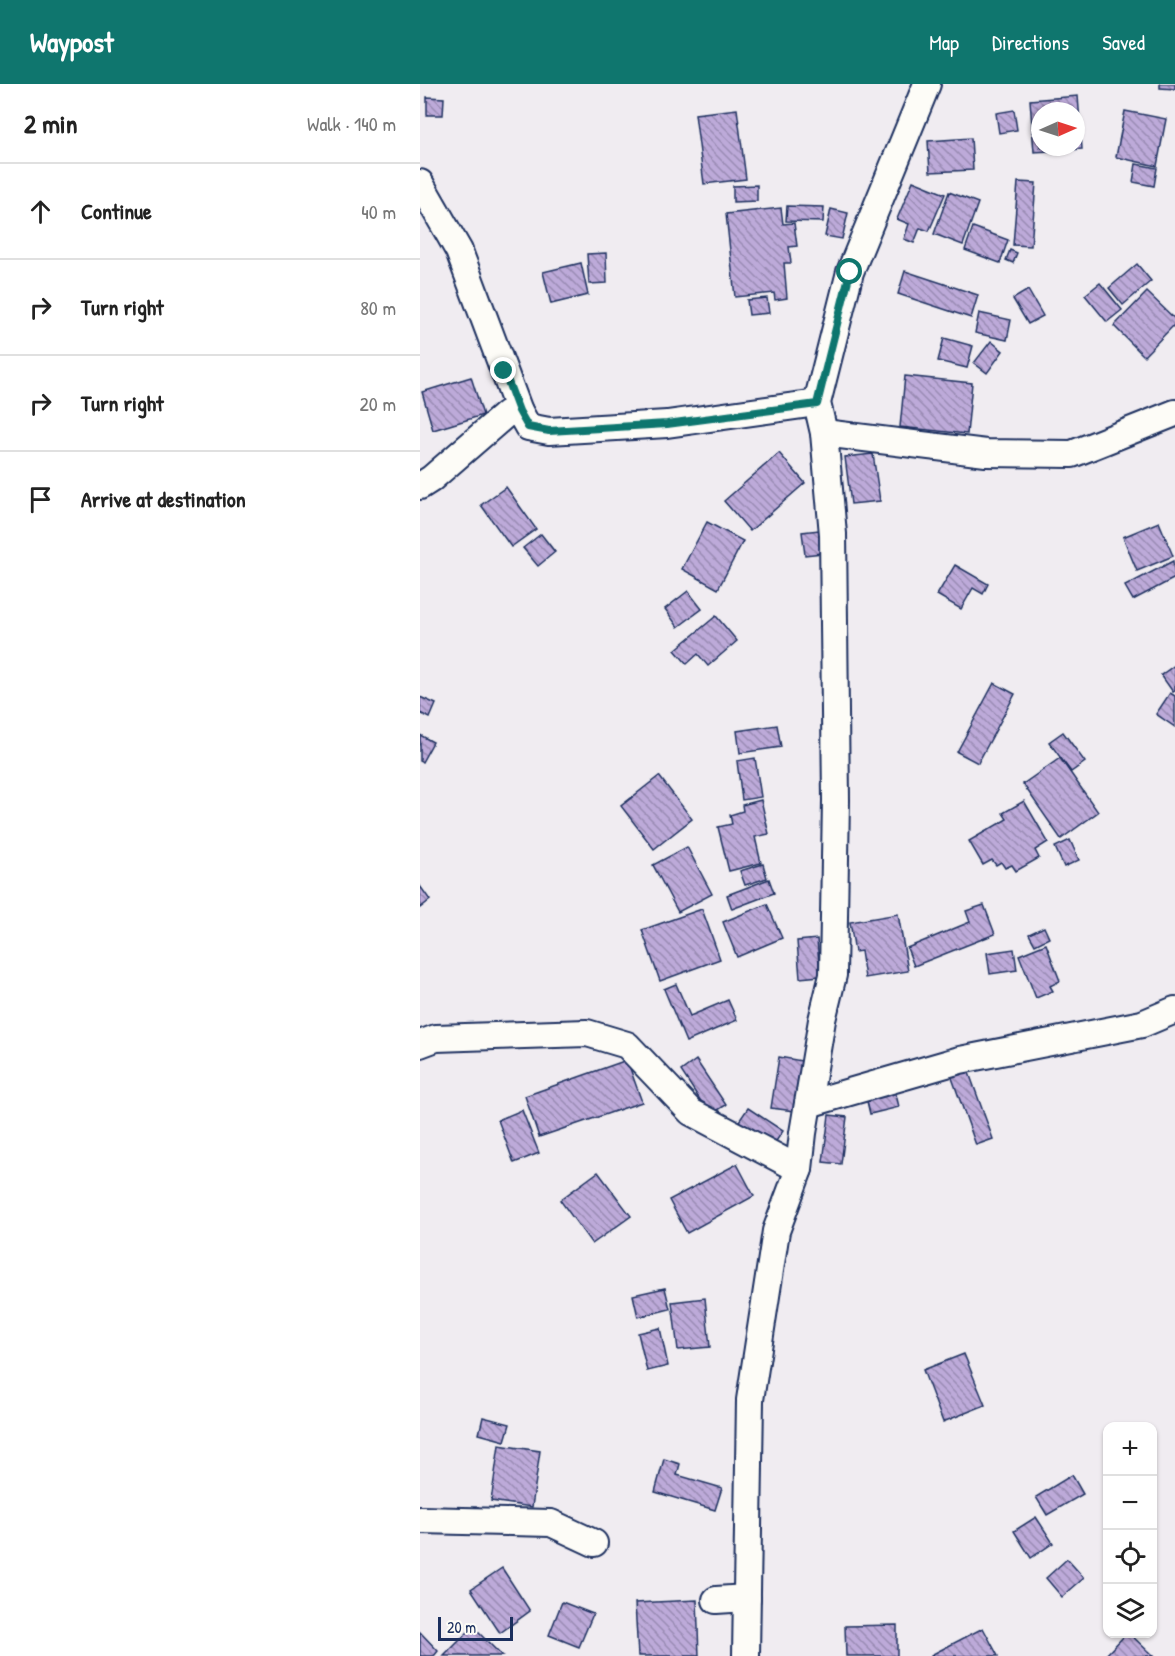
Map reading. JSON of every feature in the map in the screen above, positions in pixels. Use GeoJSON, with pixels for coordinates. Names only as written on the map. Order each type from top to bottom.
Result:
{"type":"FeatureCollection","features":[{"type":"Feature","properties":{"kind":"street"},"geometry":{"type":"LineString","coordinates":[[746,1656],[750,1400],[776,1230],[799,1169],[822,1020],[833,975],[836,800],[833,534],[824,433],[817,404],[850,272],[927,84]]}},
{"type":"Feature","properties":{"kind":"street"},"geometry":{"type":"LineString","coordinates":[[420,183],[459,251],[519,411],[528,427],[549,431],[667,424],[817,404]]}},
{"type":"Feature","properties":{"kind":"street"},"geometry":{"type":"LineString","coordinates":[[420,486],[506,414],[519,411]]}},
{"type":"Feature","properties":{"kind":"street"},"geometry":{"type":"LineString","coordinates":[[824,433],[986,453],[1072,454],[1175,413]]}},
{"type":"Feature","properties":{"kind":"street"},"geometry":{"type":"LineString","coordinates":[[808,1104],[960,1060],[1142,1024],[1175,1010]]}},
{"type":"Feature","properties":{"kind":"street"},"geometry":{"type":"LineString","coordinates":[[420,1044],[436,1038],[587,1033],[627,1045],[691,1112],[799,1169]]}},
{"type":"Feature","properties":{"kind":"street"},"geometry":{"type":"LineString","coordinates":[[420,1520],[551,1523],[594,1543]]}},
{"type":"Feature","properties":{"kind":"street"},"geometry":{"type":"LineString","coordinates":[[716,1600],[747,1598]]}},
{"type":"Feature","properties":{"kind":"building"},"geometry":{"type":"Polygon","coordinates":[[[1160,84],[1175,84],[1175,89],[1160,88],[1160,84]]]}},
{"type":"Feature","properties":{"kind":"building"},"geometry":{"type":"Polygon","coordinates":[[[1078,96],[1078,102],[1031,102],[1031,113],[1030,100],[1078,96]]]}},
{"type":"Feature","properties":{"kind":"building"},"geometry":{"type":"Polygon","coordinates":[[[427,97],[444,98],[443,115],[427,115],[427,97]]]}},
{"type":"Feature","properties":{"kind":"building"},"geometry":{"type":"Polygon","coordinates":[[[737,109],[746,179],[704,184],[695,114],[737,109]]]}},
{"type":"Feature","properties":{"kind":"building"},"geometry":{"type":"Polygon","coordinates":[[[1014,110],[1017,130],[999,133],[996,113],[1014,110]]]}},
{"type":"Feature","properties":{"kind":"building"},"geometry":{"type":"Polygon","coordinates":[[[1125,111],[1166,119],[1157,166],[1116,157],[1125,111]]]}},
{"type":"Feature","properties":{"kind":"building"},"geometry":{"type":"Polygon","coordinates":[[[971,138],[973,170],[930,172],[928,141],[971,138]]]}},
{"type":"Feature","properties":{"kind":"building"},"geometry":{"type":"Polygon","coordinates":[[[1136,164],[1157,168],[1154,186],[1133,182],[1136,164]]]}},
{"type":"Feature","properties":{"kind":"building"},"geometry":{"type":"Polygon","coordinates":[[[913,181],[945,194],[929,231],[920,228],[914,243],[904,239],[909,224],[897,219],[913,181]]]}},
{"type":"Feature","properties":{"kind":"building"},"geometry":{"type":"Polygon","coordinates":[[[1018,182],[1036,183],[1031,246],[1013,245],[1018,182]]]}},
{"type":"Feature","properties":{"kind":"building"},"geometry":{"type":"Polygon","coordinates":[[[757,185],[757,201],[733,202],[733,186],[757,185]]]}},
{"type":"Feature","properties":{"kind":"building"},"geometry":{"type":"Polygon","coordinates":[[[949,192],[978,203],[963,245],[934,234],[949,192]]]}},
{"type":"Feature","properties":{"kind":"building"},"geometry":{"type":"Polygon","coordinates":[[[787,206],[824,207],[823,222],[786,221],[787,206]]]}},
{"type":"Feature","properties":{"kind":"building"},"geometry":{"type":"Polygon","coordinates":[[[781,208],[783,224],[794,223],[797,246],[789,247],[791,263],[784,263],[787,298],[775,300],[774,293],[735,297],[726,214],[781,208]]]}},
{"type":"Feature","properties":{"kind":"building"},"geometry":{"type":"Polygon","coordinates":[[[831,209],[848,213],[842,239],[825,236],[831,209]]]}},
{"type":"Feature","properties":{"kind":"building"},"geometry":{"type":"Polygon","coordinates":[[[973,227],[1008,240],[1000,263],[965,250],[973,227]]]}},
{"type":"Feature","properties":{"kind":"building"},"geometry":{"type":"Polygon","coordinates":[[[1010,250],[1017,253],[1013,263],[1006,260],[1010,250]]]}},
{"type":"Feature","properties":{"kind":"building"},"geometry":{"type":"Polygon","coordinates":[[[606,253],[607,283],[589,284],[587,254],[606,253]]]}},
{"type":"Feature","properties":{"kind":"building"},"geometry":{"type":"Polygon","coordinates":[[[581,263],[588,295],[551,304],[543,272],[581,263]]]}},
{"type":"Feature","properties":{"kind":"building"},"geometry":{"type":"Polygon","coordinates":[[[1137,264],[1151,281],[1123,305],[1109,288],[1137,264]]]}},
{"type":"Feature","properties":{"kind":"building"},"geometry":{"type":"Polygon","coordinates":[[[905,271],[978,295],[971,318],[898,294],[905,271]]]}},
{"type":"Feature","properties":{"kind":"building"},"geometry":{"type":"Polygon","coordinates":[[[1100,283],[1122,310],[1107,322],[1085,295],[1100,283]]]}},
{"type":"Feature","properties":{"kind":"building"},"geometry":{"type":"Polygon","coordinates":[[[1028,290],[1043,316],[1028,324],[1013,299],[1028,290]]]}},
{"type":"Feature","properties":{"kind":"building"},"geometry":{"type":"Polygon","coordinates":[[[1147,292],[1175,319],[1175,324],[1144,356],[1114,326],[1147,292]]]}},
{"type":"Feature","properties":{"kind":"building"},"geometry":{"type":"Polygon","coordinates":[[[767,298],[769,313],[749,315],[747,300],[767,298]]]}},
{"type":"Feature","properties":{"kind":"building"},"geometry":{"type":"Polygon","coordinates":[[[979,313],[1011,320],[1007,340],[975,333],[979,313]]]}},
{"type":"Feature","properties":{"kind":"building"},"geometry":{"type":"Polygon","coordinates":[[[944,338],[973,346],[967,368],[938,361],[944,338]]]}},
{"type":"Feature","properties":{"kind":"building"},"geometry":{"type":"Polygon","coordinates":[[[991,341],[1003,351],[987,373],[974,363],[991,341]]]}},
{"type":"Feature","properties":{"kind":"building"},"geometry":{"type":"Polygon","coordinates":[[[905,376],[972,383],[967,434],[900,427],[905,376]]]}},
{"type":"Feature","properties":{"kind":"building"},"geometry":{"type":"Polygon","coordinates":[[[471,377],[483,415],[433,430],[422,392],[471,377]]]}},
{"type":"Feature","properties":{"kind":"building"},"geometry":{"type":"Polygon","coordinates":[[[779,453],[805,483],[750,531],[724,501],[779,453]]]}},
{"type":"Feature","properties":{"kind":"building"},"geometry":{"type":"Polygon","coordinates":[[[873,454],[880,501],[851,504],[845,457],[873,454]]]}},
{"type":"Feature","properties":{"kind":"building"},"geometry":{"type":"Polygon","coordinates":[[[506,487],[536,529],[511,547],[481,505],[506,487]]]}},
{"type":"Feature","properties":{"kind":"building"},"geometry":{"type":"Polygon","coordinates":[[[707,522],[743,541],[718,589],[682,569],[707,522]]]}},
{"type":"Feature","properties":{"kind":"building"},"geometry":{"type":"Polygon","coordinates":[[[1159,522],[1173,556],[1137,571],[1123,537],[1159,522]]]}},
{"type":"Feature","properties":{"kind":"building"},"geometry":{"type":"Polygon","coordinates":[[[819,530],[822,553],[805,555],[802,532],[819,530]]]}},
{"type":"Feature","properties":{"kind":"building"},"geometry":{"type":"Polygon","coordinates":[[[541,534],[555,552],[538,566],[523,548],[541,534]]]}},
{"type":"Feature","properties":{"kind":"building"},"geometry":{"type":"Polygon","coordinates":[[[1173,561],[1175,578],[1133,600],[1125,586],[1173,561]]]}},
{"type":"Feature","properties":{"kind":"building"},"geometry":{"type":"Polygon","coordinates":[[[955,565],[988,584],[983,594],[973,588],[961,609],[937,595],[955,565]]]}},
{"type":"Feature","properties":{"kind":"building"},"geometry":{"type":"Polygon","coordinates":[[[688,591],[702,609],[678,627],[665,609],[688,591]]]}},
{"type":"Feature","properties":{"kind":"building"},"geometry":{"type":"Polygon","coordinates":[[[716,616],[737,641],[708,666],[698,654],[687,664],[675,650],[716,616]]]}},
{"type":"Feature","properties":{"kind":"building"},"geometry":{"type":"Polygon","coordinates":[[[1175,665],[1175,691],[1173,692],[1161,675],[1175,665]]]}},
{"type":"Feature","properties":{"kind":"building"},"geometry":{"type":"Polygon","coordinates":[[[994,683],[1015,694],[978,763],[957,752],[994,683]]]}},
{"type":"Feature","properties":{"kind":"building"},"geometry":{"type":"Polygon","coordinates":[[[1170,693],[1175,696],[1175,727],[1156,714],[1170,693]]]}},
{"type":"Feature","properties":{"kind":"building"},"geometry":{"type":"Polygon","coordinates":[[[420,697],[436,704],[430,718],[420,713],[420,697]]]}},
{"type":"Feature","properties":{"kind":"building"},"geometry":{"type":"Polygon","coordinates":[[[777,725],[781,747],[740,753],[737,731],[777,725]]]}},
{"type":"Feature","properties":{"kind":"building"},"geometry":{"type":"Polygon","coordinates":[[[1063,732],[1085,762],[1071,772],[1049,742],[1063,732]]]}},
{"type":"Feature","properties":{"kind":"building"},"geometry":{"type":"Polygon","coordinates":[[[420,735],[433,742],[422,762],[420,761],[420,735]]]}},
{"type":"Feature","properties":{"kind":"building"},"geometry":{"type":"Polygon","coordinates":[[[755,758],[761,797],[742,800],[737,761],[755,758]]]}},
{"type":"Feature","properties":{"kind":"building"},"geometry":{"type":"Polygon","coordinates":[[[1060,758],[1098,812],[1061,839],[1023,784],[1060,758]]]}},
{"type":"Feature","properties":{"kind":"building"},"geometry":{"type":"Polygon","coordinates":[[[659,776],[692,819],[654,849],[621,806],[659,776]]]}},
{"type":"Feature","properties":{"kind":"building"},"geometry":{"type":"Polygon","coordinates":[[[761,800],[769,834],[755,837],[761,863],[729,871],[718,827],[732,824],[730,815],[743,811],[742,805],[761,800]]]}},
{"type":"Feature","properties":{"kind":"building"},"geometry":{"type":"Polygon","coordinates":[[[1024,801],[1048,842],[1035,850],[1039,858],[1016,871],[1012,865],[1005,868],[1001,862],[996,865],[992,860],[983,865],[969,841],[1007,819],[1003,813],[1024,801]]]}},
{"type":"Feature","properties":{"kind":"building"},"geometry":{"type":"Polygon","coordinates":[[[1070,840],[1079,860],[1064,867],[1055,847],[1070,840]]]}},
{"type":"Feature","properties":{"kind":"building"},"geometry":{"type":"Polygon","coordinates":[[[687,847],[712,894],[678,912],[653,865],[687,847]]]}},
{"type":"Feature","properties":{"kind":"building"},"geometry":{"type":"Polygon","coordinates":[[[763,864],[767,878],[745,885],[740,871],[763,864]]]}},
{"type":"Feature","properties":{"kind":"building"},"geometry":{"type":"Polygon","coordinates":[[[769,879],[774,893],[732,909],[727,895],[769,879]]]}},
{"type":"Feature","properties":{"kind":"building"},"geometry":{"type":"Polygon","coordinates":[[[420,886],[430,900],[420,908],[420,886]]]}},
{"type":"Feature","properties":{"kind":"building"},"geometry":{"type":"Polygon","coordinates":[[[767,904],[782,938],[737,957],[723,922],[767,904]]]}},
{"type":"Feature","properties":{"kind":"building"},"geometry":{"type":"Polygon","coordinates":[[[984,905],[995,934],[914,966],[907,948],[970,922],[966,911],[984,905]]]}},
{"type":"Feature","properties":{"kind":"building"},"geometry":{"type":"Polygon","coordinates":[[[702,909],[720,959],[660,981],[642,930],[702,909]]]}},
{"type":"Feature","properties":{"kind":"building"},"geometry":{"type":"Polygon","coordinates":[[[898,914],[908,971],[865,978],[861,951],[855,952],[850,922],[898,914]]]}},
{"type":"Feature","properties":{"kind":"building"},"geometry":{"type":"Polygon","coordinates":[[[1044,927],[1049,938],[1035,945],[1029,934],[1044,927]]]}},
{"type":"Feature","properties":{"kind":"building"},"geometry":{"type":"Polygon","coordinates":[[[817,939],[820,976],[800,978],[797,941],[817,939]]]}},
{"type":"Feature","properties":{"kind":"building"},"geometry":{"type":"Polygon","coordinates":[[[1046,944],[1060,981],[1050,986],[1053,991],[1036,998],[1019,955],[1046,944]]]}},
{"type":"Feature","properties":{"kind":"building"},"geometry":{"type":"Polygon","coordinates":[[[1014,949],[1017,970],[990,974],[987,953],[1014,949]]]}},
{"type":"Feature","properties":{"kind":"building"},"geometry":{"type":"Polygon","coordinates":[[[676,984],[690,1016],[728,1000],[737,1020],[686,1042],[664,989],[676,984]]]}},
{"type":"Feature","properties":{"kind":"building"},"geometry":{"type":"Polygon","coordinates":[[[779,1057],[802,1061],[794,1111],[771,1108],[779,1057]]]}},
{"type":"Feature","properties":{"kind":"building"},"geometry":{"type":"Polygon","coordinates":[[[627,1060],[642,1102],[539,1137],[525,1096],[627,1060]]]}},
{"type":"Feature","properties":{"kind":"building"},"geometry":{"type":"Polygon","coordinates":[[[696,1060],[726,1105],[710,1115],[681,1071],[696,1060]]]}},
{"type":"Feature","properties":{"kind":"building"},"geometry":{"type":"Polygon","coordinates":[[[968,1070],[993,1139],[976,1145],[951,1075],[968,1070]]]}},
{"type":"Feature","properties":{"kind":"building"},"geometry":{"type":"Polygon","coordinates":[[[895,1090],[899,1107],[870,1114],[866,1097],[895,1090]]]}},
{"type":"Feature","properties":{"kind":"building"},"geometry":{"type":"Polygon","coordinates":[[[748,1108],[783,1131],[770,1150],[735,1127],[748,1108]]]}},
{"type":"Feature","properties":{"kind":"building"},"geometry":{"type":"Polygon","coordinates":[[[522,1110],[539,1153],[514,1163],[498,1120],[522,1110]]]}},
{"type":"Feature","properties":{"kind":"building"},"geometry":{"type":"Polygon","coordinates":[[[829,1115],[847,1117],[841,1164],[823,1162],[829,1115]]]}},
{"type":"Feature","properties":{"kind":"building"},"geometry":{"type":"Polygon","coordinates":[[[737,1164],[754,1196],[687,1233],[669,1200],[737,1164]]]}},
{"type":"Feature","properties":{"kind":"building"},"geometry":{"type":"Polygon","coordinates":[[[598,1172],[631,1216],[592,1244],[560,1200],[598,1172]]]}},
{"type":"Feature","properties":{"kind":"building"},"geometry":{"type":"Polygon","coordinates":[[[665,1288],[670,1309],[638,1317],[633,1295],[665,1288]]]}},
{"type":"Feature","properties":{"kind":"building"},"geometry":{"type":"Polygon","coordinates":[[[705,1298],[710,1347],[678,1350],[672,1302],[705,1298]]]}},
{"type":"Feature","properties":{"kind":"building"},"geometry":{"type":"Polygon","coordinates":[[[660,1328],[668,1366],[647,1371],[638,1333],[660,1328]]]}},
{"type":"Feature","properties":{"kind":"building"},"geometry":{"type":"Polygon","coordinates":[[[964,1354],[985,1405],[943,1422],[923,1370],[964,1354]]]}},
{"type":"Feature","properties":{"kind":"building"},"geometry":{"type":"Polygon","coordinates":[[[483,1417],[510,1424],[505,1441],[479,1434],[483,1417]]]}},
{"type":"Feature","properties":{"kind":"building"},"geometry":{"type":"Polygon","coordinates":[[[499,1445],[540,1451],[532,1507],[491,1501],[499,1445]]]}},
{"type":"Feature","properties":{"kind":"building"},"geometry":{"type":"Polygon","coordinates":[[[664,1459],[680,1464],[677,1475],[722,1488],[715,1510],[655,1492],[664,1459]]]}},
{"type":"Feature","properties":{"kind":"building"},"geometry":{"type":"Polygon","coordinates":[[[1072,1475],[1083,1494],[1047,1515],[1036,1497],[1072,1475]]]}},
{"type":"Feature","properties":{"kind":"building"},"geometry":{"type":"Polygon","coordinates":[[[1036,1517],[1053,1543],[1031,1558],[1014,1531],[1036,1517]]]}},
{"type":"Feature","properties":{"kind":"building"},"geometry":{"type":"Polygon","coordinates":[[[1067,1559],[1084,1578],[1062,1597],[1046,1578],[1067,1559]]]}},
{"type":"Feature","properties":{"kind":"building"},"geometry":{"type":"Polygon","coordinates":[[[502,1568],[530,1611],[500,1633],[471,1589],[502,1568]]]}},
{"type":"Feature","properties":{"kind":"building"},"geometry":{"type":"Polygon","coordinates":[[[697,1600],[699,1656],[638,1656],[635,1603],[697,1600]]]}},
{"type":"Feature","properties":{"kind":"building"},"geometry":{"type":"Polygon","coordinates":[[[562,1602],[593,1614],[579,1647],[549,1635],[562,1602]]]}},
{"type":"Feature","properties":{"kind":"building"},"geometry":{"type":"Polygon","coordinates":[[[897,1625],[897,1656],[846,1656],[845,1626],[897,1625]]]}},
{"type":"Feature","properties":{"kind":"building"},"geometry":{"type":"Polygon","coordinates":[[[473,1627],[502,1656],[444,1656],[473,1627]]]}},
{"type":"Feature","properties":{"kind":"building"},"geometry":{"type":"Polygon","coordinates":[[[983,1628],[998,1656],[931,1656],[931,1655],[983,1628]]]}},
{"type":"Feature","properties":{"kind":"building"},"geometry":{"type":"Polygon","coordinates":[[[420,1632],[438,1651],[434,1656],[420,1656],[420,1632]]]}},
{"type":"Feature","properties":{"kind":"building"},"geometry":{"type":"Polygon","coordinates":[[[1122,1638],[1134,1638],[1153,1656],[1105,1656],[1122,1638]]]}},
{"type":"Feature","properties":{"kind":"route"},"geometry":{"type":"LineString","coordinates":[[504,371],[519,411],[528,427],[549,431],[667,424],[817,404],[850,272]]}}]}
